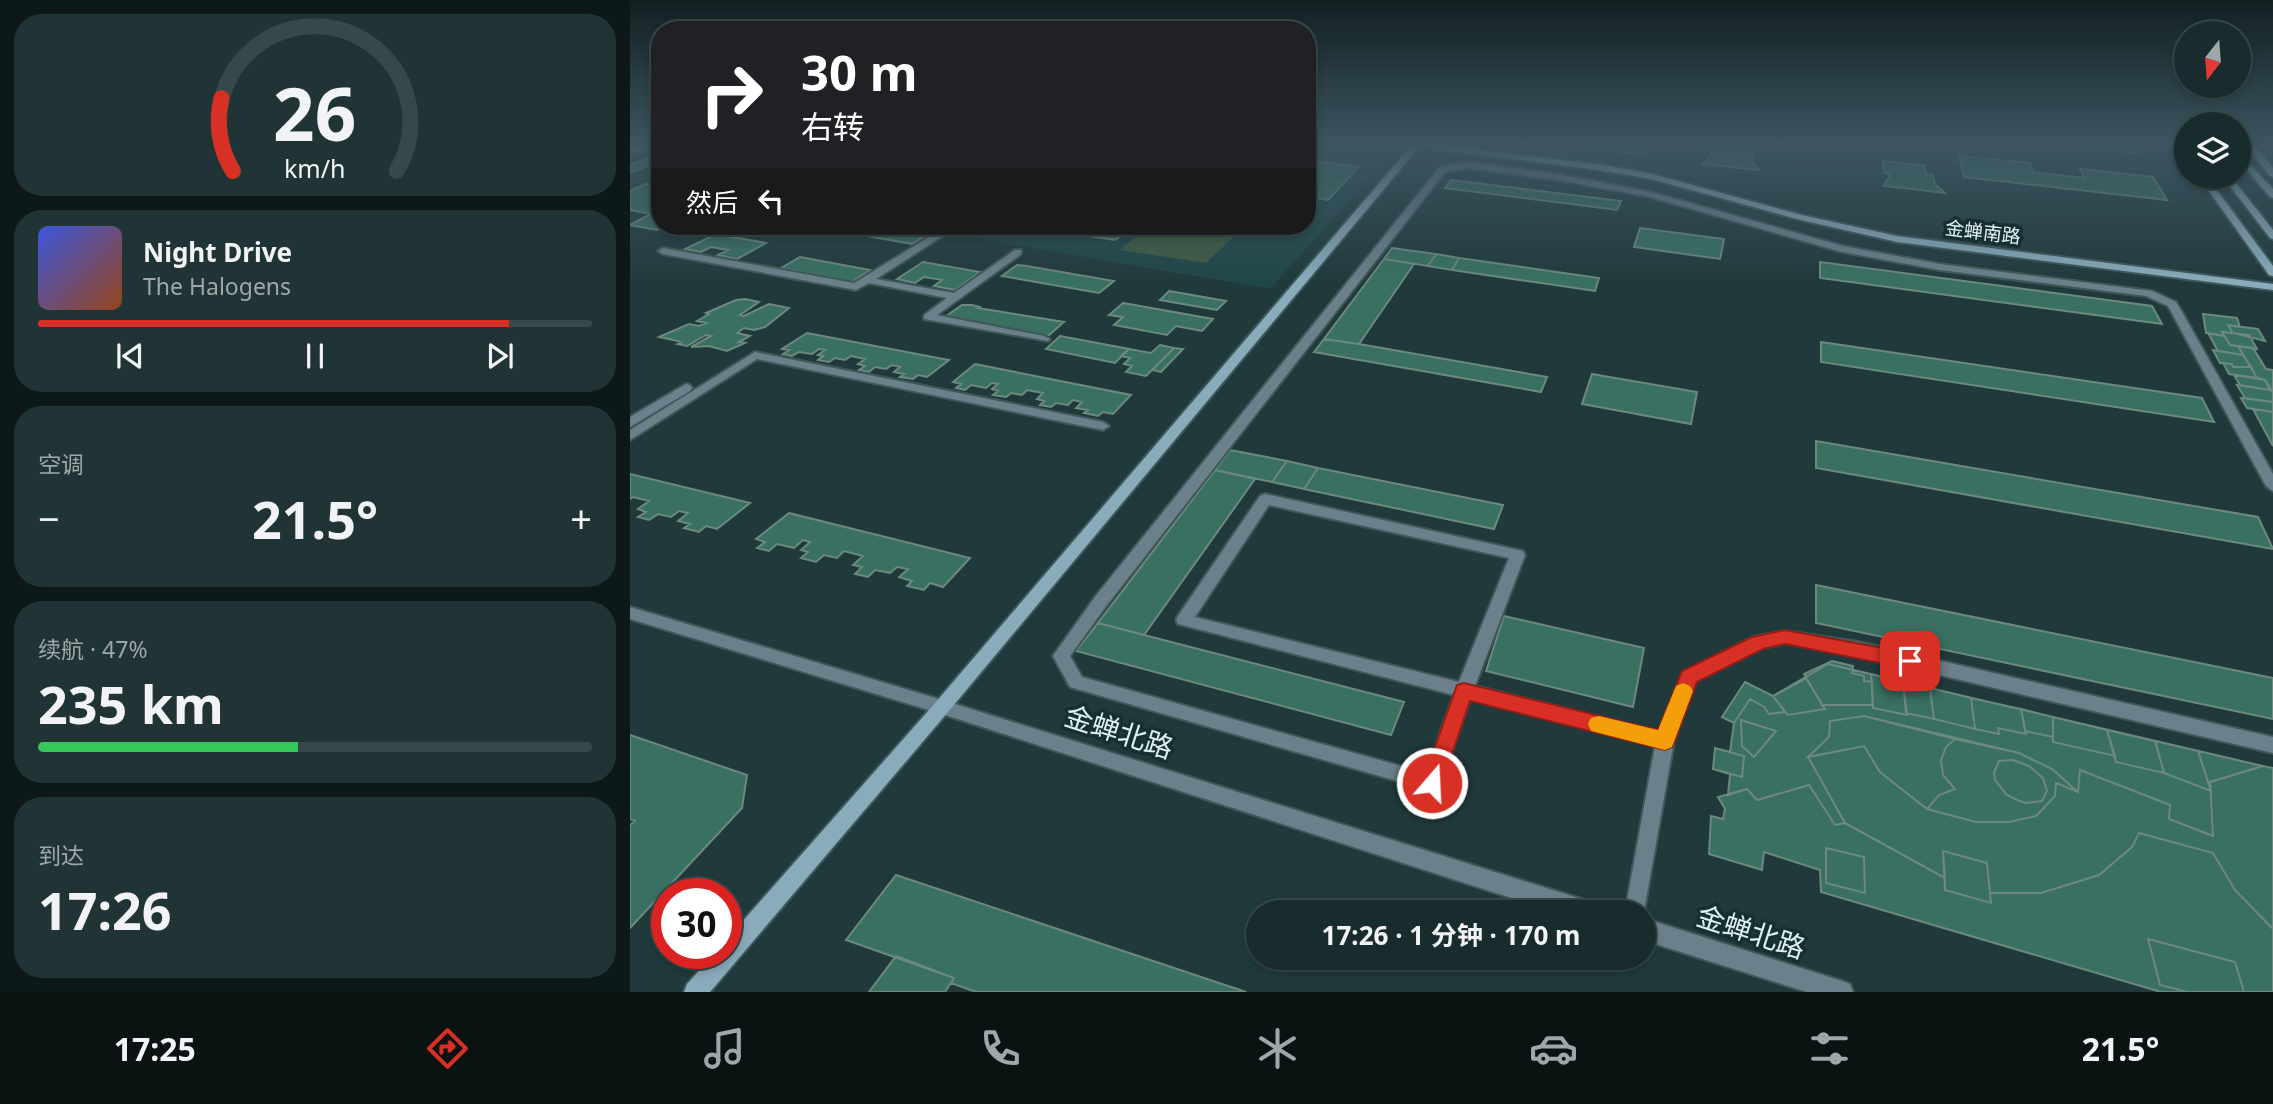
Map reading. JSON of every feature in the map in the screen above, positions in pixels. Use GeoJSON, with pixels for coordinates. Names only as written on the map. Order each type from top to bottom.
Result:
{"type":"FeatureCollection","features":[{"type":"Feature","properties":{"kind":"street"},"geometry":{"type":"LineString","coordinates":[[695,992],[942,707],[1379,189]]}},
{"type":"Feature","properties":{"kind":"street"},"geometry":{"type":"LineString","coordinates":[[1427,189],[1101,601],[1062,656],[1076,682],[1432,783],[1464,691],[1518,555],[1265,499],[1184,620],[1464,691],[1665,741]]}},
{"type":"Feature","properties":{"kind":"street"},"geometry":{"type":"LineString","coordinates":[[1622,189],[1651,195],[1842,249],[1940,267],[2148,293],[2161,298],[2172,304],[2177,312],[2273,486]]}},
{"type":"Feature","properties":{"kind":"street","name":"金蝉南路"},"geometry":{"type":"LineString","coordinates":[[1697,189],[1800,217],[1897,239],[2273,287]]}},
{"type":"Feature","properties":{"kind":"street"},"geometry":{"type":"LineString","coordinates":[[2212,189],[2273,274]]}},
{"type":"Feature","properties":{"kind":"street"},"geometry":{"type":"LineString","coordinates":[[2237,189],[2273,236]]}},
{"type":"Feature","properties":{"kind":"street"},"geometry":{"type":"LineString","coordinates":[[663,251],[856,287],[939,235]]}},
{"type":"Feature","properties":{"kind":"street"},"geometry":{"type":"LineString","coordinates":[[1018,252],[928,317],[1044,339]]}},
{"type":"Feature","properties":{"kind":"street"},"geometry":{"type":"LineString","coordinates":[[867,280],[956,297]]}},
{"type":"Feature","properties":{"kind":"street"},"geometry":{"type":"LineString","coordinates":[[630,436],[755,355],[1103,426]]}},
{"type":"Feature","properties":{"kind":"street"},"geometry":{"type":"LineString","coordinates":[[630,423],[723,365]]}},
{"type":"Feature","properties":{"kind":"street","name":"金蝉北路"},"geometry":{"type":"LineString","coordinates":[[630,613],[942,707],[1550,900]]}},
{"type":"Feature","properties":{"kind":"street"},"geometry":{"type":"LineString","coordinates":[[1637,900],[1665,741],[1689,677],[1759,642],[1785,637],[1858,649],[2273,745]]}},
{"type":"Feature","properties":{"kind":"street","name":"金蝉北路"},"geometry":{"type":"LineString","coordinates":[[1656,933],[1842,992]]}},
{"type":"Feature","properties":{"kind":"shaded area"},"geometry":{"type":"Polygon","coordinates":[[[1316,189],[1359,189],[1270,289],[956,235],[1316,235],[1316,189]]]}},
{"type":"Feature","properties":{"kind":"green space"},"geometry":{"type":"Polygon","coordinates":[[[1139,235],[1236,235],[1206,263],[1120,250],[1139,235]]]}},
{"type":"Feature","properties":{"kind":"building"},"geometry":{"type":"Polygon","coordinates":[[[651,189],[651,214],[630,210],[630,191],[651,189]]]}},
{"type":"Feature","properties":{"kind":"building"},"geometry":{"type":"Polygon","coordinates":[[[1316,189],[1338,189],[1328,200],[1316,198],[1316,189]]]}},
{"type":"Feature","properties":{"kind":"building"},"geometry":{"type":"Polygon","coordinates":[[[1455,189],[1526,189],[1621,201],[1617,210],[1455,189]]]}},
{"type":"Feature","properties":{"kind":"building"},"geometry":{"type":"Polygon","coordinates":[[[1913,189],[1941,189],[1945,193],[1913,189]]]}},
{"type":"Feature","properties":{"kind":"building"},"geometry":{"type":"Polygon","coordinates":[[[2073,189],[2160,189],[2167,200],[2073,189]]]}},
{"type":"Feature","properties":{"kind":"building"},"geometry":{"type":"Polygon","coordinates":[[[651,214],[651,229],[630,225],[651,214]]]}},
{"type":"Feature","properties":{"kind":"building"},"geometry":{"type":"Polygon","coordinates":[[[1640,228],[1724,239],[1720,259],[1634,247],[1640,228]]]}},
{"type":"Feature","properties":{"kind":"building"},"geometry":{"type":"Polygon","coordinates":[[[714,235],[766,243],[737,259],[718,255],[728,250],[711,247],[701,252],[685,249],[714,235]]]}},
{"type":"Feature","properties":{"kind":"building"},"geometry":{"type":"Polygon","coordinates":[[[861,235],[926,235],[912,244],[861,235]]]}},
{"type":"Feature","properties":{"kind":"building"},"geometry":{"type":"Polygon","coordinates":[[[1082,235],[1121,235],[1115,240],[1082,235]]]}},
{"type":"Feature","properties":{"kind":"building"},"geometry":{"type":"Polygon","coordinates":[[[1392,248],[1436,254],[1428,266],[1384,259],[1392,248]]]}},
{"type":"Feature","properties":{"kind":"building"},"geometry":{"type":"Polygon","coordinates":[[[1436,254],[1459,258],[1452,270],[1428,266],[1436,254]]]}},
{"type":"Feature","properties":{"kind":"building"},"geometry":{"type":"Polygon","coordinates":[[[800,257],[870,270],[852,282],[781,268],[800,257]]]}},
{"type":"Feature","properties":{"kind":"building"},"geometry":{"type":"Polygon","coordinates":[[[1459,258],[1599,278],[1595,291],[1452,270],[1459,258]]]}},
{"type":"Feature","properties":{"kind":"building"},"geometry":{"type":"Polygon","coordinates":[[[1384,259],[1414,264],[1359,344],[1324,339],[1384,259]]]}},
{"type":"Feature","properties":{"kind":"building"},"geometry":{"type":"Polygon","coordinates":[[[923,262],[980,272],[955,290],[934,286],[942,280],[924,277],[915,283],[897,279],[923,262]]]}},
{"type":"Feature","properties":{"kind":"building"},"geometry":{"type":"Polygon","coordinates":[[[1820,262],[2152,306],[2162,324],[1820,278],[1820,262]]]}},
{"type":"Feature","properties":{"kind":"building"},"geometry":{"type":"Polygon","coordinates":[[[1017,265],[1114,281],[1099,293],[1002,276],[1017,265]]]}},
{"type":"Feature","properties":{"kind":"building"},"geometry":{"type":"Polygon","coordinates":[[[1169,291],[1226,301],[1217,310],[1160,300],[1169,291]]]}},
{"type":"Feature","properties":{"kind":"building"},"geometry":{"type":"Polygon","coordinates":[[[745,299],[759,302],[740,315],[744,316],[769,304],[789,308],[765,327],[754,330],[744,328],[737,333],[750,336],[739,342],[745,343],[727,351],[709,346],[691,347],[711,336],[706,335],[687,346],[659,337],[689,324],[699,326],[706,323],[697,321],[709,314],[706,313],[745,299]]]}},
{"type":"Feature","properties":{"kind":"building"},"geometry":{"type":"Polygon","coordinates":[[[1123,303],[1213,319],[1202,331],[1176,326],[1167,335],[1114,325],[1123,317],[1109,315],[1123,303]]]}},
{"type":"Feature","properties":{"kind":"building"},"geometry":{"type":"Polygon","coordinates":[[[962,305],[1064,322],[1047,337],[945,317],[962,305]]]}},
{"type":"Feature","properties":{"kind":"building"},"geometry":{"type":"Polygon","coordinates":[[[2203,314],[2237,318],[2240,327],[2228,325],[2233,333],[2222,332],[2224,336],[2206,333],[2203,314]]]}},
{"type":"Feature","properties":{"kind":"building"},"geometry":{"type":"Polygon","coordinates":[[[2228,325],[2258,329],[2265,341],[2233,333],[2228,325]]]}},
{"type":"Feature","properties":{"kind":"building"},"geometry":{"type":"Polygon","coordinates":[[[2222,332],[2249,335],[2257,349],[2230,345],[2222,332]]]}},
{"type":"Feature","properties":{"kind":"building"},"geometry":{"type":"Polygon","coordinates":[[[807,333],[949,360],[927,377],[918,375],[913,379],[900,377],[904,374],[894,372],[900,367],[892,365],[886,369],[875,367],[869,372],[859,370],[865,366],[858,364],[865,359],[851,356],[845,360],[835,358],[829,362],[818,360],[823,356],[818,355],[825,350],[819,349],[812,354],[799,352],[792,356],[783,354],[789,350],[782,349],[807,333]]]}},
{"type":"Feature","properties":{"kind":"building"},"geometry":{"type":"Polygon","coordinates":[[[2208,333],[2224,336],[2230,345],[2238,346],[2243,355],[2218,351],[2208,333]]]}},
{"type":"Feature","properties":{"kind":"building"},"geometry":{"type":"Polygon","coordinates":[[[1060,336],[1129,349],[1115,363],[1046,349],[1060,336]]]}},
{"type":"Feature","properties":{"kind":"building"},"geometry":{"type":"Polygon","coordinates":[[[1324,339],[1547,377],[1541,392],[1314,352],[1324,339]]]}},
{"type":"Feature","properties":{"kind":"building"},"geometry":{"type":"Polygon","coordinates":[[[1821,342],[2202,398],[2214,422],[1821,362],[1821,342]]]}},
{"type":"Feature","properties":{"kind":"building"},"geometry":{"type":"Polygon","coordinates":[[[1160,345],[1174,348],[1146,376],[1126,372],[1132,366],[1124,364],[1130,358],[1121,356],[1129,349],[1151,353],[1160,345]]]}},
{"type":"Feature","properties":{"kind":"building"},"geometry":{"type":"Polygon","coordinates":[[[2238,346],[2253,348],[2266,369],[2273,370],[2273,392],[2265,380],[2257,378],[2238,346]]]}},
{"type":"Feature","properties":{"kind":"building"},"geometry":{"type":"Polygon","coordinates":[[[1174,348],[1183,349],[1161,372],[1152,370],[1174,348]]]}},
{"type":"Feature","properties":{"kind":"building"},"geometry":{"type":"Polygon","coordinates":[[[2213,350],[2243,355],[2251,367],[2233,367],[2232,364],[2220,363],[2213,350]]]}},
{"type":"Feature","properties":{"kind":"building"},"geometry":{"type":"Polygon","coordinates":[[[2223,363],[2232,364],[2233,367],[2251,367],[2257,378],[2229,374],[2223,363]]]}},
{"type":"Feature","properties":{"kind":"building"},"geometry":{"type":"Polygon","coordinates":[[[975,364],[1131,395],[1113,414],[1103,412],[1098,416],[1084,413],[1088,410],[1076,408],[1082,402],[1073,400],[1068,405],[1040,405],[1044,401],[1037,399],[1043,393],[1027,390],[1022,395],[993,395],[998,391],[992,389],[998,384],[992,383],[986,388],[971,385],[965,390],[956,388],[961,384],[953,382],[975,364]]]}},
{"type":"Feature","properties":{"kind":"building"},"geometry":{"type":"Polygon","coordinates":[[[1592,374],[1697,392],[1691,424],[1582,404],[1592,374]]]}},
{"type":"Feature","properties":{"kind":"building"},"geometry":{"type":"Polygon","coordinates":[[[2234,375],[2265,380],[2270,390],[2240,385],[2234,375]]]}},
{"type":"Feature","properties":{"kind":"building"},"geometry":{"type":"Polygon","coordinates":[[[2237,385],[2270,390],[2273,392],[2273,402],[2245,398],[2237,385]]]}},
{"type":"Feature","properties":{"kind":"building"},"geometry":{"type":"Polygon","coordinates":[[[2241,398],[2273,402],[2273,412],[2247,408],[2241,398]]]}},
{"type":"Feature","properties":{"kind":"building"},"geometry":{"type":"Polygon","coordinates":[[[2253,409],[2273,412],[2273,446],[2253,409]]]}},
{"type":"Feature","properties":{"kind":"building"},"geometry":{"type":"Polygon","coordinates":[[[1816,441],[2258,517],[2273,549],[1816,468],[1816,441]]]}},
{"type":"Feature","properties":{"kind":"building"},"geometry":{"type":"Polygon","coordinates":[[[1230,450],[1287,461],[1272,482],[1215,470],[1230,450]]]}},
{"type":"Feature","properties":{"kind":"building"},"geometry":{"type":"Polygon","coordinates":[[[1287,461],[1318,468],[1304,489],[1272,482],[1287,461]]]}},
{"type":"Feature","properties":{"kind":"building"},"geometry":{"type":"Polygon","coordinates":[[[1318,468],[1503,505],[1494,529],[1304,489],[1318,468]]]}},
{"type":"Feature","properties":{"kind":"building"},"geometry":{"type":"Polygon","coordinates":[[[1215,470],[1255,479],[1144,635],[1098,623],[1215,470]]]}},
{"type":"Feature","properties":{"kind":"building"},"geometry":{"type":"Polygon","coordinates":[[[630,474],[750,503],[717,529],[706,526],[699,532],[684,528],[690,524],[678,521],[688,513],[679,511],[671,517],[658,514],[649,520],[638,517],[646,512],[638,509],[649,501],[633,497],[630,499],[630,474]]]}},
{"type":"Feature","properties":{"kind":"building"},"geometry":{"type":"Polygon","coordinates":[[[789,513],[970,558],[943,587],[930,583],[924,590],[907,586],[912,581],[899,577],[908,569],[897,567],[890,573],[875,570],[868,577],[855,574],[862,567],[853,565],[863,556],[844,551],[837,558],[824,555],[816,562],[801,558],[808,552],[801,550],[810,542],[803,540],[794,548],[777,544],[769,551],[757,548],[765,542],[756,539],[789,513]]]}},
{"type":"Feature","properties":{"kind":"building"},"geometry":{"type":"Polygon","coordinates":[[[1816,585],[2273,678],[2273,719],[1816,623],[1816,585]]]}},
{"type":"Feature","properties":{"kind":"building"},"geometry":{"type":"Polygon","coordinates":[[[1504,616],[1644,648],[1633,707],[1486,671],[1504,616]]]}},
{"type":"Feature","properties":{"kind":"building"},"geometry":{"type":"Polygon","coordinates":[[[1098,623],[1404,702],[1391,735],[1076,651],[1098,623]]]}},
{"type":"Feature","properties":{"kind":"building"},"geometry":{"type":"Polygon","coordinates":[[[1832,661],[1853,666],[1852,673],[1864,676],[1864,681],[1872,682],[1873,705],[1822,705],[1804,674],[1832,661]]]}},
{"type":"Feature","properties":{"kind":"building"},"geometry":{"type":"Polygon","coordinates":[[[1828,664],[2263,766],[2210,782],[2213,836],[2169,819],[2170,805],[2080,770],[2078,792],[2052,769],[2019,753],[1864,716],[1830,721],[1829,737],[1808,757],[1845,823],[1835,825],[1809,785],[1757,800],[1747,789],[1728,795],[1730,774],[1713,769],[1715,748],[1730,752],[1734,723],[1722,717],[1745,682],[1773,696],[1828,664]]]}},
{"type":"Feature","properties":{"kind":"building"},"geometry":{"type":"Polygon","coordinates":[[[1871,674],[1903,682],[1907,715],[1873,708],[1871,674]]]}},
{"type":"Feature","properties":{"kind":"building"},"geometry":{"type":"Polygon","coordinates":[[[1806,678],[1825,709],[1788,715],[1773,696],[1806,678]]]}},
{"type":"Feature","properties":{"kind":"building"},"geometry":{"type":"Polygon","coordinates":[[[1745,682],[1773,696],[1785,712],[1769,714],[1764,707],[1750,699],[1734,723],[1722,717],[1745,682]]]}},
{"type":"Feature","properties":{"kind":"building"},"geometry":{"type":"Polygon","coordinates":[[[1903,682],[1930,688],[1934,719],[1906,713],[1903,682]]]}},
{"type":"Feature","properties":{"kind":"building"},"geometry":{"type":"Polygon","coordinates":[[[1930,688],[1971,698],[1975,729],[1934,719],[1930,688]]]}},
{"type":"Feature","properties":{"kind":"building"},"geometry":{"type":"Polygon","coordinates":[[[1971,698],[2021,709],[2026,734],[1998,728],[1999,734],[1975,729],[1971,698]]]}},
{"type":"Feature","properties":{"kind":"building"},"geometry":{"type":"Polygon","coordinates":[[[2021,709],[2053,717],[2053,737],[2025,731],[2021,709]]]}},
{"type":"Feature","properties":{"kind":"building"},"geometry":{"type":"Polygon","coordinates":[[[1864,716],[1955,739],[1946,747],[1941,760],[1943,775],[1955,789],[1939,795],[1927,809],[1880,772],[1864,746],[1808,757],[1829,737],[1830,721],[1864,716]]]}},
{"type":"Feature","properties":{"kind":"building"},"geometry":{"type":"Polygon","coordinates":[[[2053,717],[2107,730],[2115,756],[2053,742],[2053,717]]]}},
{"type":"Feature","properties":{"kind":"building"},"geometry":{"type":"Polygon","coordinates":[[[1741,720],[1776,731],[1754,757],[1742,746],[1741,720]]]}},
{"type":"Feature","properties":{"kind":"building"},"geometry":{"type":"Polygon","coordinates":[[[2107,730],[2155,741],[2164,773],[2116,762],[2107,730]]]}},
{"type":"Feature","properties":{"kind":"building"},"geometry":{"type":"Polygon","coordinates":[[[630,735],[747,775],[742,808],[677,878],[651,878],[651,906],[630,928],[630,825],[635,821],[630,819],[630,735]]]}},
{"type":"Feature","properties":{"kind":"building"},"geometry":{"type":"Polygon","coordinates":[[[1955,739],[2019,753],[2052,769],[2078,792],[2056,783],[2055,796],[2036,816],[2009,822],[1976,822],[1927,809],[1939,795],[1955,789],[1943,775],[1941,760],[1946,747],[1955,739]]]}},
{"type":"Feature","properties":{"kind":"building"},"geometry":{"type":"Polygon","coordinates":[[[2155,741],[2198,751],[2211,791],[2164,773],[2155,741]]]}},
{"type":"Feature","properties":{"kind":"building"},"geometry":{"type":"Polygon","coordinates":[[[1864,746],[1880,772],[1927,809],[1976,822],[2009,822],[2036,816],[2055,796],[2056,783],[2078,792],[2080,770],[2170,805],[2169,819],[2213,836],[2210,782],[2263,766],[2273,768],[2273,929],[2235,890],[2213,853],[2139,833],[2132,847],[2099,875],[2041,893],[1990,893],[1987,863],[1943,851],[1945,878],[1845,823],[1808,757],[1864,746]]]}},
{"type":"Feature","properties":{"kind":"building"},"geometry":{"type":"Polygon","coordinates":[[[1715,748],[1744,756],[1742,777],[1713,769],[1715,748]]]}},
{"type":"Feature","properties":{"kind":"building"},"geometry":{"type":"Polygon","coordinates":[[[2198,751],[2263,766],[2210,782],[2211,791],[2198,751]]]}},
{"type":"Feature","properties":{"kind":"building"},"geometry":{"type":"Polygon","coordinates":[[[2013,760],[2029,766],[2043,778],[2047,791],[2042,801],[2026,803],[2017,800],[2007,795],[1995,780],[1994,773],[1999,761],[2013,760]]]}},
{"type":"Feature","properties":{"kind":"building"},"geometry":{"type":"Polygon","coordinates":[[[1809,785],[1835,825],[1845,823],[1945,878],[1945,890],[1991,903],[1990,893],[2041,893],[2099,875],[2132,847],[2139,833],[2213,853],[2235,890],[2273,929],[2273,992],[2161,992],[1821,892],[1820,870],[1764,852],[1762,870],[1709,854],[1711,816],[1723,819],[1725,809],[1718,797],[1747,789],[1757,800],[1809,785]]]}},
{"type":"Feature","properties":{"kind":"building"},"geometry":{"type":"Polygon","coordinates":[[[1826,848],[1864,857],[1865,893],[1826,883],[1826,848]]]}},
{"type":"Feature","properties":{"kind":"building"},"geometry":{"type":"Polygon","coordinates":[[[1943,851],[1987,863],[1991,903],[1945,890],[1943,851]]]}},
{"type":"Feature","properties":{"kind":"building"},"geometry":{"type":"Polygon","coordinates":[[[896,875],[1246,992],[976,992],[951,983],[954,978],[846,940],[896,875]]]}},
{"type":"Feature","properties":{"kind":"building"},"geometry":{"type":"Polygon","coordinates":[[[2148,939],[2235,962],[2244,992],[2188,992],[2160,985],[2148,939]]]}},
{"type":"Feature","properties":{"kind":"building"},"geometry":{"type":"Polygon","coordinates":[[[896,956],[954,978],[945,992],[869,992],[896,956]]]}},
{"type":"Feature","properties":{"kind":"slow traffic"},"geometry":{"type":"LineString","coordinates":[[1599,724],[1665,741],[1683,691]]}},
{"type":"Feature","properties":{"kind":"route"},"geometry":{"type":"LineString","coordinates":[[1432,783],[1464,691],[1665,741],[1689,677],[1759,642],[1785,637],[1910,661]]}}]}
